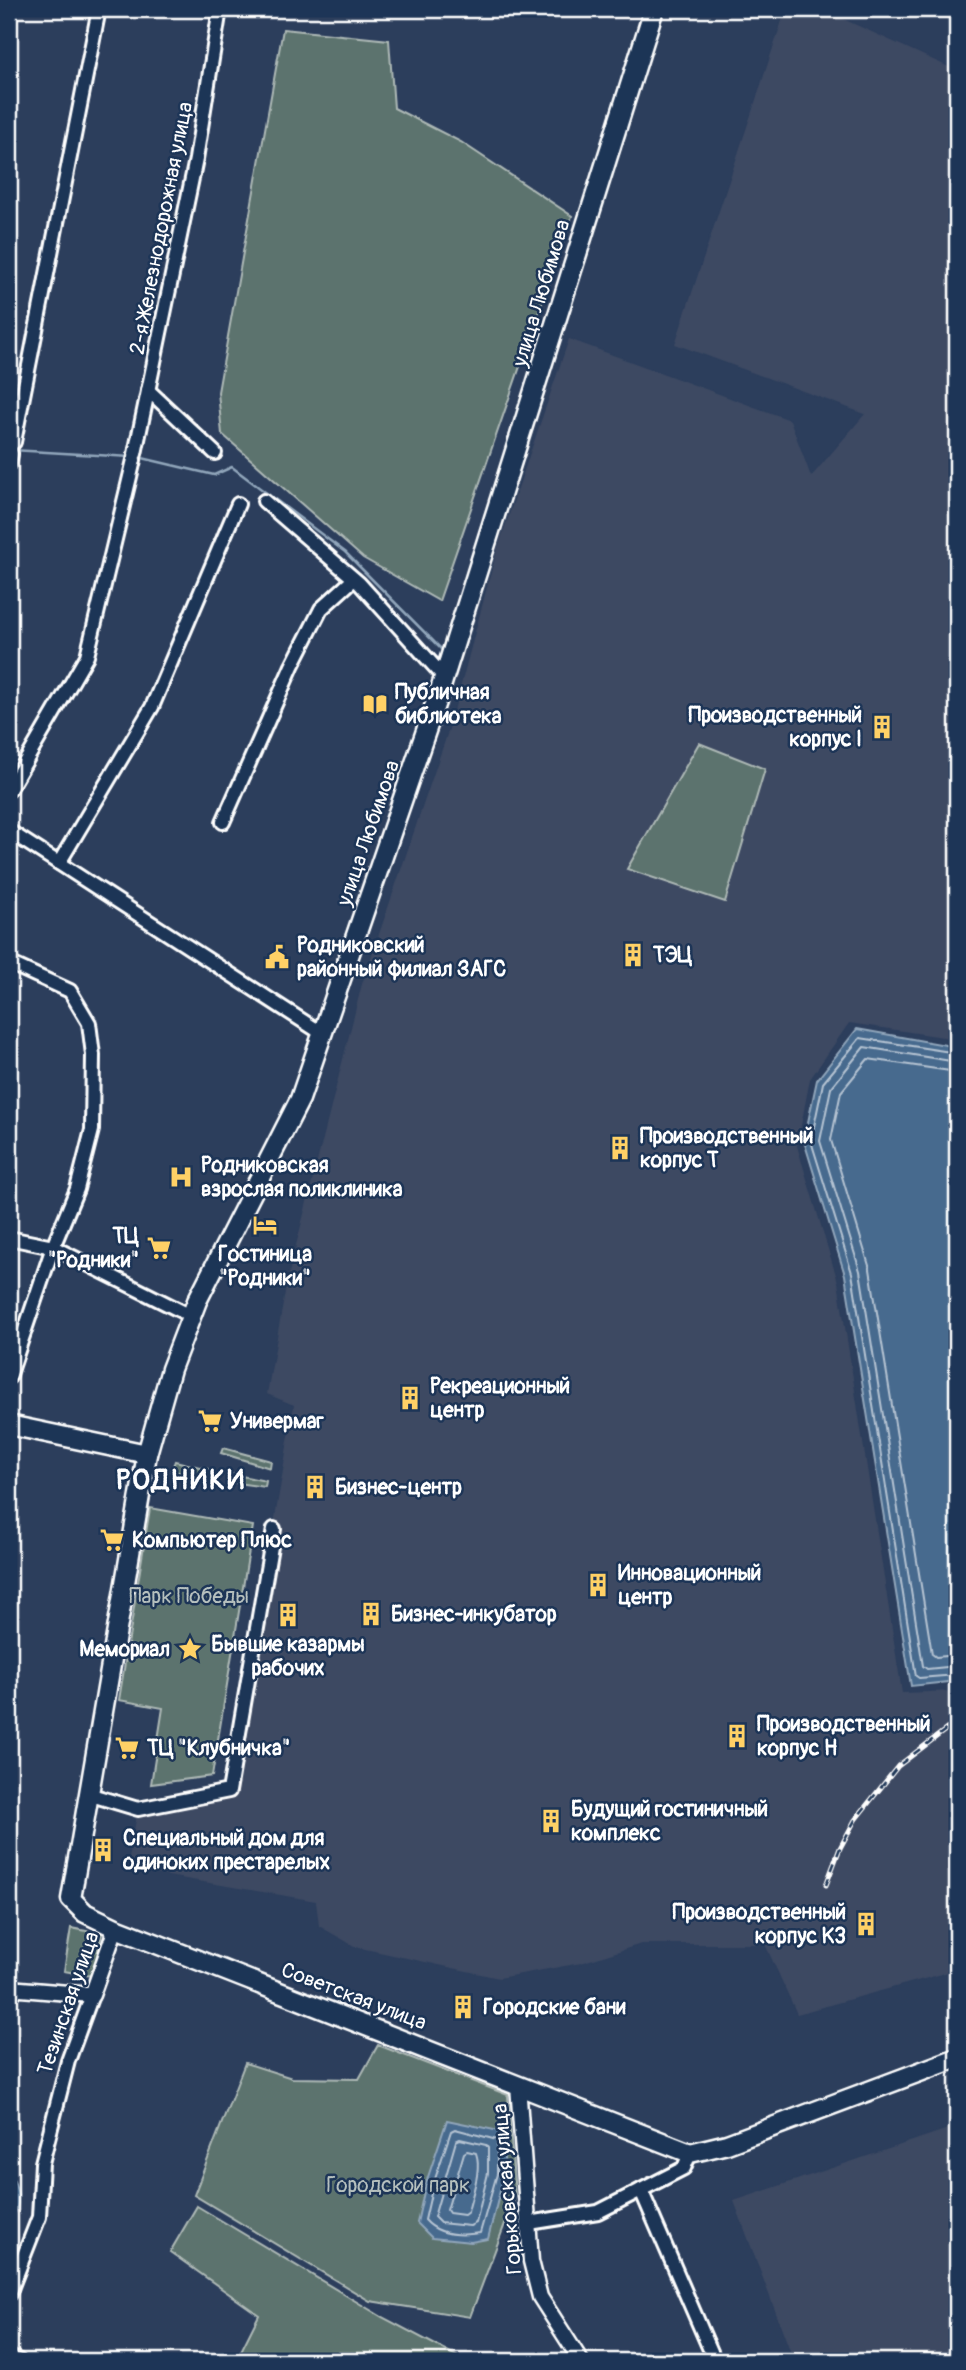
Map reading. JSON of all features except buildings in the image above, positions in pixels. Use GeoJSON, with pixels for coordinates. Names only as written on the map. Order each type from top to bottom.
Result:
{"type":"FeatureCollection","features":[{"type":"Feature","properties":{"kind":"main road","name":"улица Любимова"},"geometry":{"type":"LineString","coordinates":[[147,1454],[171,1369],[191,1316],[300,1099],[323,1034],[448,665],[654,9]]}},
{"type":"Feature","properties":{"kind":"main road"},"geometry":{"type":"LineString","coordinates":[[9,1425],[147,1454]]}},
{"type":"Feature","properties":{"kind":"main road","name":"Советская улица"},"geometry":{"type":"LineString","coordinates":[[147,1454],[71,1899],[85,1913],[116,1928],[690,2153]]}},
{"type":"Feature","properties":{"kind":"main road"},"geometry":{"type":"LineString","coordinates":[[690,2153],[727,2144],[957,2058]]}},
{"type":"Feature","properties":{"kind":"street"},"geometry":{"type":"LineString","coordinates":[[11,453],[99,9]]}},
{"type":"Feature","properties":{"kind":"street","name":"2-я Железнодорожная улица"},"geometry":{"type":"LineString","coordinates":[[9,790],[87,656],[135,457],[196,159],[220,9]]}},
{"type":"Feature","properties":{"kind":"street"},"geometry":{"type":"LineString","coordinates":[[148,390],[215,453]]}},
{"type":"Feature","properties":{"kind":"street"},"geometry":{"type":"LineString","coordinates":[[264,501],[448,665]]}},
{"type":"Feature","properties":{"kind":"street"},"geometry":{"type":"LineString","coordinates":[[59,863],[152,707],[238,504]]}},
{"type":"Feature","properties":{"kind":"street"},"geometry":{"type":"LineString","coordinates":[[223,822],[292,666],[321,609],[354,579]]}},
{"type":"Feature","properties":{"kind":"street"},"geometry":{"type":"LineString","coordinates":[[9,831],[323,1034]]}},
{"type":"Feature","properties":{"kind":"street"},"geometry":{"type":"LineString","coordinates":[[9,962],[70,991],[89,1023],[93,1055],[92,1130],[77,1189],[53,1247],[9,1377]]}},
{"type":"Feature","properties":{"kind":"street"},"geometry":{"type":"LineString","coordinates":[[9,1238],[53,1247],[191,1316]]}},
{"type":"Feature","properties":{"kind":"street"},"geometry":{"type":"LineString","coordinates":[[88,1794],[138,1809],[229,1791],[274,1529]]}},
{"type":"Feature","properties":{"kind":"street","name":"Тезинская улица"},"geometry":{"type":"LineString","coordinates":[[9,2294],[39,2217],[42,2163],[68,2061],[116,1928]]}},
{"type":"Feature","properties":{"kind":"street"},"geometry":{"type":"LineString","coordinates":[[9,1987],[92,1996]]}},
{"type":"Feature","properties":{"kind":"street","name":"Горьковская улица"},"geometry":{"type":"LineString","coordinates":[[518,2085],[531,2261],[540,2297],[581,2361]]}},
{"type":"Feature","properties":{"kind":"street"},"geometry":{"type":"LineString","coordinates":[[529,2223],[598,2212],[684,2168],[690,2153]]}},
{"type":"Feature","properties":{"kind":"street"},"geometry":{"type":"LineString","coordinates":[[641,2190],[715,2361]]}},
{"type":"Feature","properties":{"kind":"street"},"geometry":{"type":"LineString","coordinates":[[9,2356],[19,2361]]}},
{"type":"Feature","properties":{"kind":"shaded area"},"geometry":{"type":"Polygon","coordinates":[[[786,9],[821,9],[953,69],[957,86],[957,1039],[849,1023],[810,1079],[797,1146],[838,1282],[902,1693],[955,1691],[957,1966],[942,1974],[797,2014],[765,1944],[641,1944],[581,1963],[499,1978],[356,1947],[319,1926],[316,1901],[127,1869],[138,1809],[229,1791],[294,1405],[267,1394],[287,1281],[362,984],[450,726],[497,550],[569,339],[790,420],[811,477],[865,414],[675,344],[786,9]]]}},
{"type":"Feature","properties":{"kind":"shaded area"},"geometry":{"type":"Polygon","coordinates":[[[957,2126],[957,2361],[794,2361],[734,2201],[957,2126]]]}},
{"type":"Feature","properties":{"kind":"green space"},"geometry":{"type":"Polygon","coordinates":[[[283,29],[389,40],[394,108],[461,142],[572,216],[439,601],[363,558],[222,434],[218,392],[283,29]]]}},
{"type":"Feature","properties":{"kind":"green space"},"geometry":{"type":"Polygon","coordinates":[[[699,743],[765,769],[725,902],[627,869],[699,743]]]}},
{"type":"Feature","properties":{"kind":"green space"},"geometry":{"type":"Polygon","coordinates":[[[223,1448],[271,1461],[270,1468],[221,1453],[223,1448]]]}},
{"type":"Feature","properties":{"kind":"green space"},"geometry":{"type":"Polygon","coordinates":[[[175,1461],[208,1469],[207,1477],[171,1471],[175,1461]]]}},
{"type":"Feature","properties":{"kind":"green space"},"geometry":{"type":"Polygon","coordinates":[[[231,1474],[266,1481],[265,1487],[229,1482],[231,1474]]]}},
{"type":"Feature","properties":{"kind":"green space","name":"Парк Победы"},"geometry":{"type":"Polygon","coordinates":[[[150,1508],[253,1526],[212,1776],[151,1784],[163,1708],[119,1700],[150,1508]]]}},
{"type":"Feature","properties":{"kind":"green space"},"geometry":{"type":"Polygon","coordinates":[[[71,1928],[102,1934],[92,1976],[64,1971],[71,1928]]]}},
{"type":"Feature","properties":{"kind":"green space","name":"Городской парк"},"geometry":{"type":"Polygon","coordinates":[[[378,2045],[508,2095],[515,2197],[470,2317],[370,2301],[194,2195],[245,2063],[292,2078],[359,2079],[378,2045]]]}},
{"type":"Feature","properties":{"kind":"green space"},"geometry":{"type":"Polygon","coordinates":[[[197,2206],[382,2317],[466,2361],[236,2361],[259,2315],[170,2252],[197,2206]]]}},
{"type":"Feature","properties":{"kind":"water"},"geometry":{"type":"Polygon","coordinates":[[[857,1029],[957,1047],[957,1681],[911,1686],[845,1275],[804,1141],[817,1080],[857,1029]]]}},
{"type":"Feature","properties":{"kind":"water"},"geometry":{"type":"Polygon","coordinates":[[[447,2120],[504,2132],[504,2175],[488,2239],[471,2242],[432,2238],[417,2223],[426,2183],[447,2120]]]}},
{"type":"Feature","properties":{"kind":"water"},"geometry":{"type":"Polygon","coordinates":[[[9,2177],[13,2179],[18,2201],[16,2212],[9,2222],[9,2177]]]}},
{"type":"Feature","properties":{"kind":"waterway"},"geometry":{"type":"LineString","coordinates":[[12,450],[131,457]]}},
{"type":"Feature","properties":{"kind":"waterway"},"geometry":{"type":"LineString","coordinates":[[138,457],[214,475],[232,467],[345,552],[445,653]]}},
{"type":"Feature","properties":{"kind":"railway"},"geometry":{"type":"LineString","coordinates":[[826,1885],[840,1848],[855,1820],[898,1766],[957,1724]]}},
{"type":"Feature","properties":{"kind":"place","name":"Публичная библиотека"},"geometry":{"type":"Point","coordinates":[375,704]}},
{"type":"Feature","properties":{"kind":"place","name":"Производственный корпус I"},"geometry":{"type":"Point","coordinates":[882,727]}},
{"type":"Feature","properties":{"kind":"place","name":"ТЭЦ"},"geometry":{"type":"Point","coordinates":[633,955]}},
{"type":"Feature","properties":{"kind":"place","name":"Родниковский районный филиал ЗАГС"},"geometry":{"type":"Point","coordinates":[277,957]}},
{"type":"Feature","properties":{"kind":"place","name":"Производственный корпус T"},"geometry":{"type":"Point","coordinates":[620,1148]}},
{"type":"Feature","properties":{"kind":"place","name":"Родниковская взрослая поликлиника"},"geometry":{"type":"Point","coordinates":[181,1177]}},
{"type":"Feature","properties":{"kind":"place","name":"Гостиница \"Родники\""},"geometry":{"type":"Point","coordinates":[265,1225]}},
{"type":"Feature","properties":{"kind":"place","name":"ТЦ \"Родники\""},"geometry":{"type":"Point","coordinates":[159,1248]}},
{"type":"Feature","properties":{"kind":"place","name":"Рекреационный центр"},"geometry":{"type":"Point","coordinates":[410,1398]}},
{"type":"Feature","properties":{"kind":"place","name":"Универмаг"},"geometry":{"type":"Point","coordinates":[210,1421]}},
{"type":"Feature","properties":{"kind":"place","name":"Бизнес-центр"},"geometry":{"type":"Point","coordinates":[315,1487]}},
{"type":"Feature","properties":{"kind":"place","name":"Компьютер Плюс"},"geometry":{"type":"Point","coordinates":[112,1540]}},
{"type":"Feature","properties":{"kind":"place","name":"Инновационный центр"},"geometry":{"type":"Point","coordinates":[598,1585]}},
{"type":"Feature","properties":{"kind":"place","name":"Бизнес-инкубатор"},"geometry":{"type":"Point","coordinates":[371,1614]}},
{"type":"Feature","properties":{"kind":"place","name":"Бывшие казармы рабочих"},"geometry":{"type":"Point","coordinates":[288,1615]}},
{"type":"Feature","properties":{"kind":"place","name":"Мемориал"},"geometry":{"type":"Point","coordinates":[190,1649]}},
{"type":"Feature","properties":{"kind":"place","name":"Производственный корпус H"},"geometry":{"type":"Point","coordinates":[737,1736]}},
{"type":"Feature","properties":{"kind":"place","name":"ТЦ \"Клубничка\""},"geometry":{"type":"Point","coordinates":[127,1748]}},
{"type":"Feature","properties":{"kind":"place","name":"Будущий гостиничный комплекс"},"geometry":{"type":"Point","coordinates":[551,1821]}},
{"type":"Feature","properties":{"kind":"place","name":"Специальный дом для одиноких престарелых"},"geometry":{"type":"Point","coordinates":[103,1850]}},
{"type":"Feature","properties":{"kind":"place","name":"Производственный корпус K3"},"geometry":{"type":"Point","coordinates":[866,1924]}},
{"type":"Feature","properties":{"kind":"place","name":"Городские бани"},"geometry":{"type":"Point","coordinates":[463,2007]}},
{"type":"Feature","properties":{"kind":"district","name":"РОДНИКИ"},"geometry":{"type":"Point","coordinates":[181,1479]}}]}
